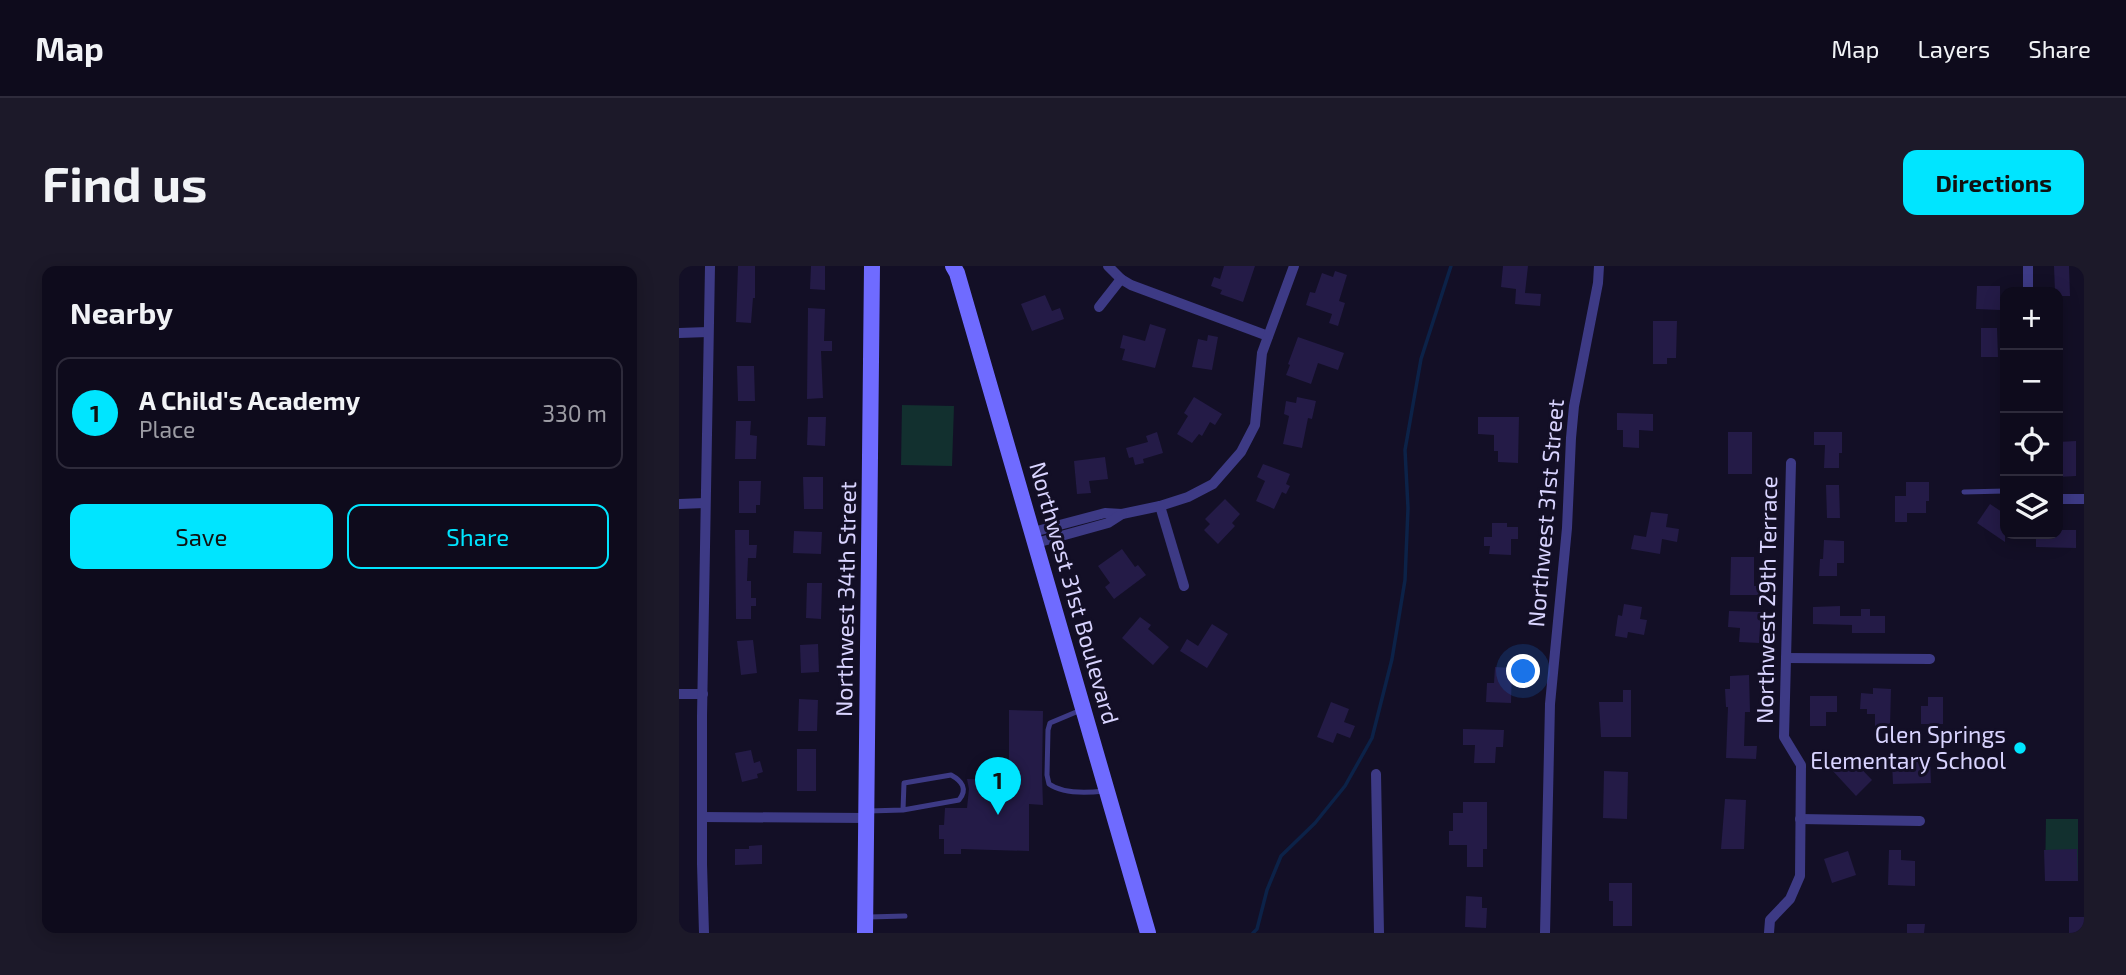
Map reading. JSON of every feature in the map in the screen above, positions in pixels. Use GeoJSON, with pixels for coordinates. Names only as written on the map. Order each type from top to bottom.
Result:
{"type":"FeatureCollection","features":[{"type":"Feature","properties":{"kind":"street"},"geometry":{"type":"LineString","coordinates":[[704,933],[703,694],[710,266]]}},
{"type":"Feature","properties":{"kind":"street","name":"Northwest 34th Street"},"geometry":{"type":"LineString","coordinates":[[865,925],[872,266]]}},
{"type":"Feature","properties":{"kind":"street","name":"Northwest 31st Boulevard"},"geometry":{"type":"LineString","coordinates":[[953,266],[1035,537],[1148,933]]}},
{"type":"Feature","properties":{"kind":"street"},"geometry":{"type":"LineString","coordinates":[[1108,266],[1131,285],[1268,336]]}},
{"type":"Feature","properties":{"kind":"street"},"geometry":{"type":"LineString","coordinates":[[1035,537],[1108,523],[1122,514],[1188,497],[1213,484],[1241,452],[1255,425],[1262,353],[1294,266]]}},
{"type":"Feature","properties":{"kind":"street","name":"Northwest 31st Street"},"geometry":{"type":"LineString","coordinates":[[1545,933],[1551,704],[1567,528],[1571,438],[1574,406],[1599,266]]}},
{"type":"Feature","properties":{"kind":"street"},"geometry":{"type":"LineString","coordinates":[[2028,266],[2028,287]]}},
{"type":"Feature","properties":{"kind":"street"},"geometry":{"type":"LineString","coordinates":[[1099,307],[1121,279]]}},
{"type":"Feature","properties":{"kind":"street"},"geometry":{"type":"LineString","coordinates":[[679,333],[708,332]]}},
{"type":"Feature","properties":{"kind":"street","name":"Northwest 29th Terrace"},"geometry":{"type":"LineString","coordinates":[[1769,933],[1770,920],[1790,899],[1800,876],[1801,765],[1784,737],[1791,463]]}},
{"type":"Feature","properties":{"kind":"street"},"geometry":{"type":"LineString","coordinates":[[2063,499],[2084,499]]}},
{"type":"Feature","properties":{"kind":"street"},"geometry":{"type":"LineString","coordinates":[[679,504],[705,503]]}},
{"type":"Feature","properties":{"kind":"street"},"geometry":{"type":"LineString","coordinates":[[1160,506],[1184,586]]}},
{"type":"Feature","properties":{"kind":"street"},"geometry":{"type":"LineString","coordinates":[[1786,658],[1930,659]]}},
{"type":"Feature","properties":{"kind":"street"},"geometry":{"type":"LineString","coordinates":[[679,694],[703,694]]}},
{"type":"Feature","properties":{"kind":"street"},"geometry":{"type":"LineString","coordinates":[[1375,774],[1379,933]]}},
{"type":"Feature","properties":{"kind":"street"},"geometry":{"type":"LineString","coordinates":[[702,817],[866,815]]}},
{"type":"Feature","properties":{"kind":"street"},"geometry":{"type":"LineString","coordinates":[[1800,819],[1920,821]]}},
{"type":"Feature","properties":{"kind":"lane"},"geometry":{"type":"LineString","coordinates":[[1964,492],[2000,491]]}},
{"type":"Feature","properties":{"kind":"lane"},"geometry":{"type":"LineString","coordinates":[[1084,709],[1050,723],[1047,764],[1049,785],[1086,793],[1107,790]]}},
{"type":"Feature","properties":{"kind":"lane"},"geometry":{"type":"LineString","coordinates":[[866,815],[903,810],[959,800],[964,786],[951,775],[904,783],[903,810]]}},
{"type":"Feature","properties":{"kind":"lane"},"geometry":{"type":"LineString","coordinates":[[865,925],[905,916]]}},
{"type":"Feature","properties":{"kind":"green space"},"geometry":{"type":"Polygon","coordinates":[[[902,405],[954,406],[952,466],[901,465],[902,405]]]}},
{"type":"Feature","properties":{"kind":"green space"},"geometry":{"type":"Polygon","coordinates":[[[2046,819],[2078,819],[2078,881],[2045,880],[2046,819]]]}},
{"type":"Feature","properties":{"kind":"building"},"geometry":{"type":"Polygon","coordinates":[[[738,266],[755,266],[755,298],[751,323],[736,322],[738,266]]]}},
{"type":"Feature","properties":{"kind":"building"},"geometry":{"type":"Polygon","coordinates":[[[811,266],[825,266],[825,290],[810,289],[811,266]]]}},
{"type":"Feature","properties":{"kind":"building"},"geometry":{"type":"Polygon","coordinates":[[[1224,266],[1255,266],[1243,302],[1220,294],[1222,290],[1211,286],[1214,277],[1220,279],[1224,266]]]}},
{"type":"Feature","properties":{"kind":"building"},"geometry":{"type":"Polygon","coordinates":[[[1503,266],[1528,266],[1525,293],[1541,294],[1540,306],[1515,304],[1516,289],[1501,287],[1503,266]]]}},
{"type":"Feature","properties":{"kind":"building"},"geometry":{"type":"Polygon","coordinates":[[[2054,266],[2069,266],[2070,296],[2063,296],[2063,287],[2055,287],[2054,266]]]}},
{"type":"Feature","properties":{"kind":"building"},"geometry":{"type":"Polygon","coordinates":[[[1335,271],[1347,275],[1339,301],[1345,303],[1338,326],[1329,323],[1332,314],[1306,305],[1310,292],[1315,293],[1322,273],[1333,277],[1335,271]]]}},
{"type":"Feature","properties":{"kind":"building"},"geometry":{"type":"Polygon","coordinates":[[[1977,286],[2000,286],[2000,310],[1976,309],[1977,286]]]}},
{"type":"Feature","properties":{"kind":"building"},"geometry":{"type":"Polygon","coordinates":[[[1045,295],[1052,311],[1060,308],[1064,319],[1032,331],[1021,304],[1045,295]]]}},
{"type":"Feature","properties":{"kind":"building"},"geometry":{"type":"Polygon","coordinates":[[[808,308],[825,309],[824,341],[832,341],[832,351],[821,351],[823,398],[807,399],[808,308]]]}},
{"type":"Feature","properties":{"kind":"building"},"geometry":{"type":"Polygon","coordinates":[[[1653,321],[1677,321],[1676,358],[1667,358],[1667,364],[1653,364],[1653,321]]]}},
{"type":"Feature","properties":{"kind":"building"},"geometry":{"type":"Polygon","coordinates":[[[1150,324],[1166,329],[1155,368],[1122,360],[1125,349],[1120,348],[1123,335],[1145,341],[1150,324]]]}},
{"type":"Feature","properties":{"kind":"building"},"geometry":{"type":"Polygon","coordinates":[[[1981,328],[1997,328],[1998,357],[1981,357],[1981,328]]]}},
{"type":"Feature","properties":{"kind":"building"},"geometry":{"type":"Polygon","coordinates":[[[1208,335],[1218,337],[1212,370],[1192,367],[1198,339],[1207,341],[1208,335]]]}},
{"type":"Feature","properties":{"kind":"building"},"geometry":{"type":"Polygon","coordinates":[[[1298,337],[1344,353],[1338,370],[1318,363],[1311,384],[1286,375],[1298,337]]]}},
{"type":"Feature","properties":{"kind":"building"},"geometry":{"type":"Polygon","coordinates":[[[737,366],[754,366],[755,401],[738,401],[737,366]]]}},
{"type":"Feature","properties":{"kind":"building"},"geometry":{"type":"Polygon","coordinates":[[[1194,397],[1222,414],[1215,425],[1210,422],[1202,436],[1199,434],[1192,443],[1177,434],[1188,416],[1184,413],[1194,397]]]}},
{"type":"Feature","properties":{"kind":"building"},"geometry":{"type":"Polygon","coordinates":[[[1297,397],[1316,401],[1312,419],[1308,418],[1302,448],[1283,444],[1289,416],[1284,414],[1286,401],[1296,403],[1297,397]]]}},
{"type":"Feature","properties":{"kind":"building"},"geometry":{"type":"Polygon","coordinates":[[[1617,413],[1653,414],[1653,431],[1639,430],[1639,448],[1623,447],[1623,430],[1617,430],[1617,413]]]}},
{"type":"Feature","properties":{"kind":"building"},"geometry":{"type":"Polygon","coordinates":[[[808,417],[826,417],[825,446],[807,445],[808,417]]]}},
{"type":"Feature","properties":{"kind":"building"},"geometry":{"type":"Polygon","coordinates":[[[1478,417],[1519,417],[1518,463],[1498,462],[1498,451],[1494,451],[1494,435],[1478,434],[1478,417]]]}},
{"type":"Feature","properties":{"kind":"building"},"geometry":{"type":"Polygon","coordinates":[[[736,421],[751,421],[750,435],[757,436],[756,459],[735,459],[736,421]]]}},
{"type":"Feature","properties":{"kind":"building"},"geometry":{"type":"Polygon","coordinates":[[[1157,432],[1163,453],[1143,459],[1144,463],[1135,465],[1126,448],[1148,442],[1146,436],[1157,432]]]}},
{"type":"Feature","properties":{"kind":"building"},"geometry":{"type":"Polygon","coordinates":[[[1728,432],[1752,432],[1752,474],[1728,474],[1728,432]]]}},
{"type":"Feature","properties":{"kind":"building"},"geometry":{"type":"Polygon","coordinates":[[[1814,432],[1842,432],[1839,468],[1824,468],[1825,445],[1814,445],[1814,432]]]}},
{"type":"Feature","properties":{"kind":"building"},"geometry":{"type":"Polygon","coordinates":[[[2076,441],[2076,476],[2063,477],[2063,442],[2076,441]]]}},
{"type":"Feature","properties":{"kind":"building"},"geometry":{"type":"Polygon","coordinates":[[[1105,457],[1108,479],[1089,481],[1091,493],[1077,494],[1074,461],[1105,457]]]}},
{"type":"Feature","properties":{"kind":"building"},"geometry":{"type":"Polygon","coordinates":[[[1263,464],[1290,474],[1286,484],[1290,486],[1286,494],[1282,492],[1274,509],[1256,501],[1265,481],[1257,477],[1263,464]]]}},
{"type":"Feature","properties":{"kind":"building"},"geometry":{"type":"Polygon","coordinates":[[[803,477],[823,477],[823,509],[804,509],[803,477]]]}},
{"type":"Feature","properties":{"kind":"building"},"geometry":{"type":"Polygon","coordinates":[[[739,481],[761,481],[760,505],[756,505],[756,513],[739,513],[739,481]]]}},
{"type":"Feature","properties":{"kind":"building"},"geometry":{"type":"Polygon","coordinates":[[[1906,482],[1929,482],[1926,513],[1907,513],[1907,522],[1895,522],[1895,496],[1906,496],[1906,482]]]}},
{"type":"Feature","properties":{"kind":"building"},"geometry":{"type":"Polygon","coordinates":[[[1826,485],[1839,485],[1840,518],[1827,518],[1826,485]]]}},
{"type":"Feature","properties":{"kind":"building"},"geometry":{"type":"Polygon","coordinates":[[[1225,499],[1240,514],[1232,523],[1235,526],[1218,544],[1204,530],[1210,524],[1205,519],[1225,499]]]}},
{"type":"Feature","properties":{"kind":"building"},"geometry":{"type":"Polygon","coordinates":[[[1990,504],[2000,511],[2000,539],[1977,523],[1990,504]]]}},
{"type":"Feature","properties":{"kind":"building"},"geometry":{"type":"Polygon","coordinates":[[[1651,512],[1668,514],[1666,527],[1679,529],[1677,542],[1662,539],[1660,554],[1631,549],[1634,535],[1646,537],[1651,512]]]}},
{"type":"Feature","properties":{"kind":"building"},"geometry":{"type":"Polygon","coordinates":[[[1492,523],[1507,523],[1507,527],[1518,527],[1518,539],[1511,539],[1511,555],[1489,554],[1490,546],[1484,546],[1484,537],[1492,537],[1492,523]]]}},
{"type":"Feature","properties":{"kind":"building"},"geometry":{"type":"Polygon","coordinates":[[[735,530],[749,530],[749,545],[757,545],[756,558],[748,558],[747,581],[751,581],[751,598],[756,598],[756,606],[751,606],[751,619],[736,619],[735,530]]]}},
{"type":"Feature","properties":{"kind":"building"},"geometry":{"type":"Polygon","coordinates":[[[2063,530],[2076,530],[2076,548],[2036,547],[2036,539],[2063,539],[2063,530]]]}},
{"type":"Feature","properties":{"kind":"building"},"geometry":{"type":"Polygon","coordinates":[[[794,531],[822,532],[821,554],[793,553],[794,531]]]}},
{"type":"Feature","properties":{"kind":"building"},"geometry":{"type":"Polygon","coordinates":[[[1824,540],[1844,541],[1844,563],[1837,563],[1837,576],[1819,576],[1824,540]]]}},
{"type":"Feature","properties":{"kind":"building"},"geometry":{"type":"Polygon","coordinates":[[[1122,549],[1135,567],[1138,565],[1146,575],[1114,599],[1105,587],[1110,583],[1098,566],[1122,549]]]}},
{"type":"Feature","properties":{"kind":"building"},"geometry":{"type":"Polygon","coordinates":[[[1731,557],[1754,557],[1754,586],[1760,586],[1760,595],[1730,595],[1731,557]]]}},
{"type":"Feature","properties":{"kind":"building"},"geometry":{"type":"Polygon","coordinates":[[[807,583],[822,583],[821,619],[806,618],[807,583]]]}},
{"type":"Feature","properties":{"kind":"building"},"geometry":{"type":"Polygon","coordinates":[[[1624,604],[1642,607],[1640,619],[1647,620],[1644,635],[1628,632],[1627,638],[1615,636],[1618,615],[1622,616],[1624,604]]]}},
{"type":"Feature","properties":{"kind":"building"},"geometry":{"type":"Polygon","coordinates":[[[1840,606],[1840,616],[1861,616],[1861,609],[1870,609],[1870,616],[1885,616],[1885,633],[1852,633],[1852,625],[1813,624],[1813,607],[1840,606]]]}},
{"type":"Feature","properties":{"kind":"building"},"geometry":{"type":"Polygon","coordinates":[[[1729,611],[1761,612],[1759,643],[1739,642],[1740,628],[1728,627],[1729,611]]]}},
{"type":"Feature","properties":{"kind":"building"},"geometry":{"type":"Polygon","coordinates":[[[1140,617],[1151,625],[1148,629],[1169,647],[1153,665],[1122,638],[1140,617]]]}},
{"type":"Feature","properties":{"kind":"building"},"geometry":{"type":"Polygon","coordinates":[[[1212,624],[1228,634],[1207,668],[1180,651],[1187,639],[1198,646],[1212,624]]]}},
{"type":"Feature","properties":{"kind":"building"},"geometry":{"type":"Polygon","coordinates":[[[753,640],[757,673],[741,675],[737,641],[753,640]]]}},
{"type":"Feature","properties":{"kind":"building"},"geometry":{"type":"Polygon","coordinates":[[[818,644],[819,672],[801,673],[800,645],[818,644]]]}},
{"type":"Feature","properties":{"kind":"building"},"geometry":{"type":"Polygon","coordinates":[[[1495,667],[1512,668],[1511,703],[1486,702],[1487,683],[1494,683],[1495,667]]]}},
{"type":"Feature","properties":{"kind":"building"},"geometry":{"type":"Polygon","coordinates":[[[1749,675],[1750,712],[1745,712],[1744,746],[1757,746],[1756,759],[1726,758],[1728,707],[1725,689],[1730,689],[1730,676],[1749,675]]]}},
{"type":"Feature","properties":{"kind":"building"},"geometry":{"type":"Polygon","coordinates":[[[1873,688],[1891,689],[1890,726],[1875,726],[1875,714],[1867,714],[1867,709],[1860,709],[1861,693],[1873,694],[1873,688]]]}},
{"type":"Feature","properties":{"kind":"building"},"geometry":{"type":"Polygon","coordinates":[[[1623,690],[1631,690],[1631,737],[1601,737],[1599,702],[1623,702],[1623,690]]]}},
{"type":"Feature","properties":{"kind":"building"},"geometry":{"type":"Polygon","coordinates":[[[1810,696],[1837,696],[1837,712],[1826,712],[1826,726],[1810,726],[1810,696]]]}},
{"type":"Feature","properties":{"kind":"building"},"geometry":{"type":"Polygon","coordinates":[[[1928,697],[1943,697],[1943,724],[1921,724],[1921,706],[1928,706],[1928,697]]]}},
{"type":"Feature","properties":{"kind":"building"},"geometry":{"type":"Polygon","coordinates":[[[799,699],[818,700],[817,731],[798,731],[799,699]]]}},
{"type":"Feature","properties":{"kind":"building"},"geometry":{"type":"Polygon","coordinates":[[[1331,702],[1349,709],[1344,722],[1355,726],[1350,738],[1337,733],[1333,743],[1317,737],[1331,702]]]}},
{"type":"Feature","properties":{"kind":"building"},"geometry":{"type":"Polygon","coordinates":[[[1009,710],[1043,711],[1043,805],[1029,804],[1029,851],[961,849],[961,854],[944,854],[944,839],[939,839],[939,825],[944,825],[945,808],[967,808],[967,779],[1009,780],[1009,710]]]}},
{"type":"Feature","properties":{"kind":"building"},"geometry":{"type":"Polygon","coordinates":[[[1463,729],[1504,730],[1503,747],[1496,747],[1495,763],[1474,763],[1475,745],[1463,745],[1463,729]]]}},
{"type":"Feature","properties":{"kind":"building"},"geometry":{"type":"Polygon","coordinates":[[[797,749],[816,749],[816,791],[797,791],[797,749]]]}},
{"type":"Feature","properties":{"kind":"building"},"geometry":{"type":"Polygon","coordinates":[[[751,750],[754,763],[760,761],[763,772],[757,774],[758,778],[742,782],[735,753],[751,750]]]}},
{"type":"Feature","properties":{"kind":"building"},"geometry":{"type":"Polygon","coordinates":[[[1848,755],[1872,780],[1856,796],[1832,770],[1848,755]]]}},
{"type":"Feature","properties":{"kind":"building"},"geometry":{"type":"Polygon","coordinates":[[[1930,760],[1931,783],[1893,784],[1892,762],[1930,760]]]}},
{"type":"Feature","properties":{"kind":"building"},"geometry":{"type":"Polygon","coordinates":[[[1604,771],[1628,772],[1627,819],[1603,818],[1604,771]]]}},
{"type":"Feature","properties":{"kind":"building"},"geometry":{"type":"Polygon","coordinates":[[[1725,799],[1746,800],[1744,849],[1721,849],[1725,799]]]}},
{"type":"Feature","properties":{"kind":"building"},"geometry":{"type":"Polygon","coordinates":[[[1463,802],[1487,802],[1487,849],[1483,849],[1483,867],[1467,867],[1467,845],[1449,845],[1449,831],[1453,831],[1453,813],[1463,813],[1463,802]]]}},
{"type":"Feature","properties":{"kind":"building"},"geometry":{"type":"Polygon","coordinates":[[[762,845],[762,864],[735,865],[735,849],[762,845]]]}},
{"type":"Feature","properties":{"kind":"building"},"geometry":{"type":"Polygon","coordinates":[[[2077,849],[2078,881],[2045,881],[2044,850],[2077,849]]]}},
{"type":"Feature","properties":{"kind":"building"},"geometry":{"type":"Polygon","coordinates":[[[1889,850],[1901,850],[1901,860],[1915,861],[1915,886],[1888,885],[1889,850]]]}},
{"type":"Feature","properties":{"kind":"building"},"geometry":{"type":"Polygon","coordinates":[[[1848,851],[1856,875],[1832,883],[1824,859],[1848,851]]]}},
{"type":"Feature","properties":{"kind":"building"},"geometry":{"type":"Polygon","coordinates":[[[1609,883],[1632,883],[1632,926],[1613,926],[1613,901],[1609,901],[1609,883]]]}},
{"type":"Feature","properties":{"kind":"building"},"geometry":{"type":"Polygon","coordinates":[[[1466,896],[1482,897],[1482,908],[1487,908],[1486,928],[1465,927],[1466,896]]]}},
{"type":"Feature","properties":{"kind":"building"},"geometry":{"type":"Polygon","coordinates":[[[2069,917],[2084,917],[2084,933],[2069,933],[2069,917]]]}},
{"type":"Feature","properties":{"kind":"building"},"geometry":{"type":"Polygon","coordinates":[[[1907,924],[1925,924],[1924,933],[1907,933],[1907,924]]]}},
{"type":"Feature","properties":{"kind":"waterway"},"geometry":{"type":"LineString","coordinates":[[1253,933],[1257,929],[1267,890],[1281,856],[1315,823],[1345,786],[1372,738],[1392,659],[1405,580],[1408,508],[1405,450],[1421,359],[1451,266]]}},
{"type":"Feature","properties":{"kind":"place","name":"Glen Springs Elementary School"},"geometry":{"type":"Point","coordinates":[2020,748]}},
{"type":"Feature","properties":{"kind":"place","name":"A Child's Academy"},"geometry":{"type":"Point","coordinates":[998,815]}}]}
